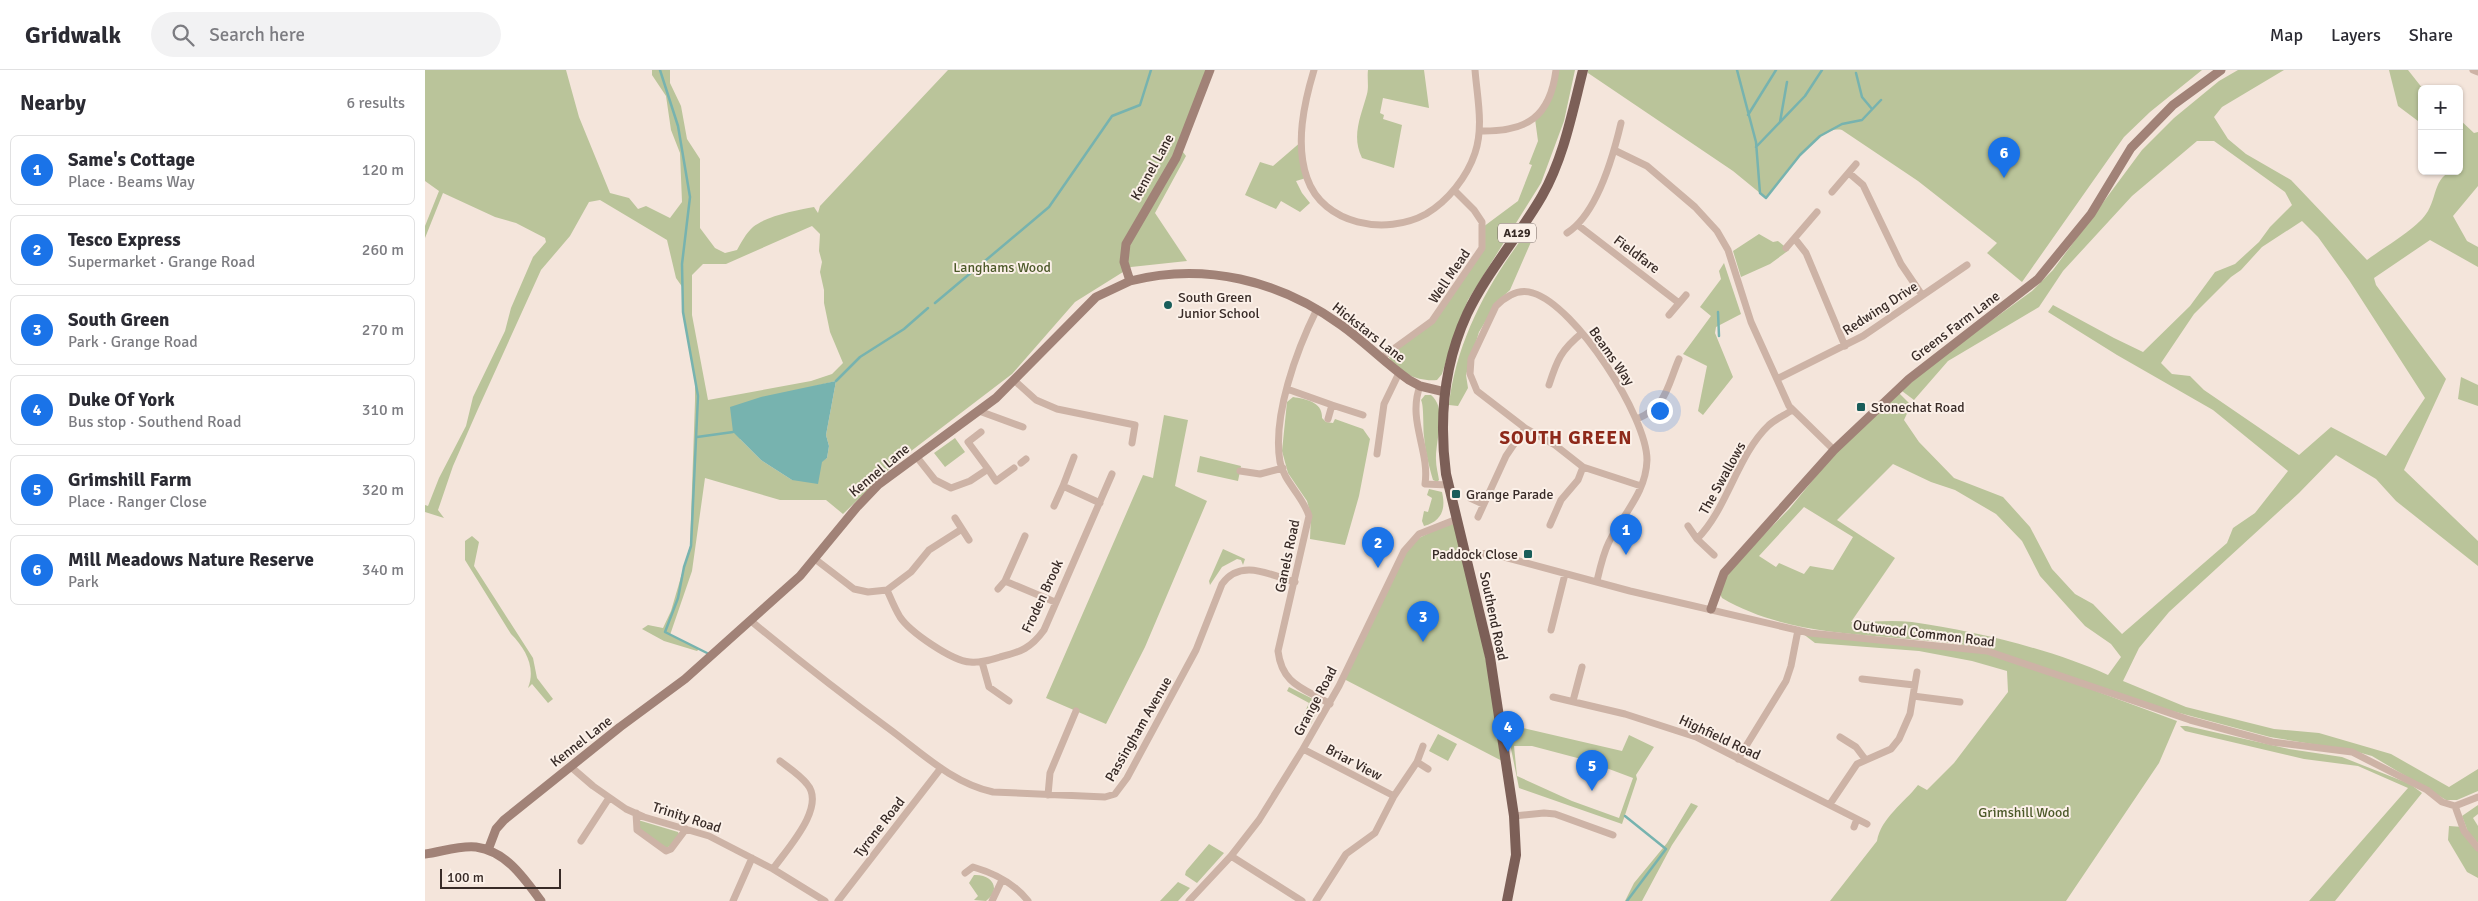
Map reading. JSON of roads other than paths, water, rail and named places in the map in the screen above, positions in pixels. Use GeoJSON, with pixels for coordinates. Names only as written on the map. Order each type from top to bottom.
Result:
{"type":"FeatureCollection","features":[{"type":"Feature","properties":{"kind":"main road","name":"Southend Road"},"geometry":{"type":"LineString","coordinates":[[1507,901],[1516,855],[1514,816],[1489,657],[1449,485],[1443,449],[1445,392],[1453,357],[1467,314],[1542,195],[1556,167],[1568,133],[1583,70]]}},
{"type":"Feature","properties":{"kind":"street","name":"Kennel Lane"},"geometry":{"type":"LineString","coordinates":[[488,850],[496,829],[504,820],[685,679],[790,586],[879,484],[979,411],[1015,381],[1068,323],[1096,297],[1130,281],[1123,262],[1126,244],[1177,158],[1210,70]]}},
{"type":"Feature","properties":{"kind":"street"},"geometry":{"type":"LineString","coordinates":[[1314,70],[1303,120],[1302,158],[1309,185],[1327,208],[1343,218],[1370,224],[1405,222],[1431,210],[1454,190],[1475,152],[1480,131],[1475,70]]}},
{"type":"Feature","properties":{"kind":"street"},"geometry":{"type":"LineString","coordinates":[[1480,131],[1510,128],[1535,119],[1546,106],[1552,94],[1556,70]]}},
{"type":"Feature","properties":{"kind":"street","name":"Greens Farm Lane"},"geometry":{"type":"LineString","coordinates":[[1711,609],[1724,573],[1834,450],[1909,379],[2038,279],[2091,214],[2131,148],[2173,105],[2221,70]]}},
{"type":"Feature","properties":{"kind":"street"},"geometry":{"type":"LineString","coordinates":[[2473,70],[2478,72]]}},
{"type":"Feature","properties":{"kind":"street"},"geometry":{"type":"LineString","coordinates":[[1567,233],[1579,226],[1593,201],[1614,150],[1621,123]]}},
{"type":"Feature","properties":{"kind":"street"},"geometry":{"type":"LineString","coordinates":[[1614,150],[1647,166],[1695,207],[1717,231],[1727,250],[1751,322],[1792,410],[1834,450]]}},
{"type":"Feature","properties":{"kind":"street"},"geometry":{"type":"LineString","coordinates":[[1831,192],[1856,164]]}},
{"type":"Feature","properties":{"kind":"street"},"geometry":{"type":"LineString","coordinates":[[1849,173],[1863,185],[1901,264],[1922,295]]}},
{"type":"Feature","properties":{"kind":"street","name":"Well Mead"},"geometry":{"type":"LineString","coordinates":[[1381,358],[1432,321],[1482,248],[1482,222],[1475,210],[1454,190]]}},
{"type":"Feature","properties":{"kind":"street"},"geometry":{"type":"LineString","coordinates":[[1785,248],[1817,212]]}},
{"type":"Feature","properties":{"kind":"street","name":"Fieldfare"},"geometry":{"type":"LineString","coordinates":[[1579,226],[1679,302]]}},
{"type":"Feature","properties":{"kind":"street"},"geometry":{"type":"LineString","coordinates":[[1795,239],[1806,253],[1845,346]]}},
{"type":"Feature","properties":{"kind":"street","name":"Redwing Drive"},"geometry":{"type":"LineString","coordinates":[[1777,379],[1863,336],[1967,265]]}},
{"type":"Feature","properties":{"kind":"street","name":"Hickstars Lane"},"geometry":{"type":"LineString","coordinates":[[1130,281],[1167,274],[1221,275],[1270,287],[1317,309],[1340,324],[1399,373],[1420,386],[1445,392]]}},
{"type":"Feature","properties":{"kind":"street","name":"Beams Way"},"geometry":{"type":"LineString","coordinates":[[1597,582],[1609,542],[1633,506],[1641,486],[1647,463],[1646,447],[1637,419],[1612,375],[1582,333],[1550,303],[1533,293],[1510,295],[1496,306],[1471,359],[1469,374],[1477,392],[1525,428],[1555,445],[1583,467],[1641,486]]}},
{"type":"Feature","properties":{"kind":"street"},"geometry":{"type":"LineString","coordinates":[[1669,315],[1686,295]]}},
{"type":"Feature","properties":{"kind":"street","name":"Ganels Road"},"geometry":{"type":"LineString","coordinates":[[1317,309],[1307,327],[1287,388],[1279,439],[1283,468],[1303,500],[1309,516],[1278,651],[1280,664],[1290,682],[1329,704]]}},
{"type":"Feature","properties":{"kind":"street"},"geometry":{"type":"LineString","coordinates":[[1549,385],[1558,358],[1564,349],[1582,333]]}},
{"type":"Feature","properties":{"kind":"street"},"geometry":{"type":"LineString","coordinates":[[1637,419],[1652,412],[1661,403],[1679,359]]}},
{"type":"Feature","properties":{"kind":"street"},"geometry":{"type":"LineString","coordinates":[[1377,454],[1384,404],[1399,373]]}},
{"type":"Feature","properties":{"kind":"street"},"geometry":{"type":"LineString","coordinates":[[1015,381],[1037,400],[1057,409],[1135,425],[1132,444]]}},
{"type":"Feature","properties":{"kind":"street"},"geometry":{"type":"LineString","coordinates":[[1420,386],[1415,418],[1427,472],[1425,484],[1449,485]]}},
{"type":"Feature","properties":{"kind":"street"},"geometry":{"type":"LineString","coordinates":[[1287,388],[1363,415]]}},
{"type":"Feature","properties":{"kind":"street"},"geometry":{"type":"LineString","coordinates":[[1328,419],[1332,404]]}},
{"type":"Feature","properties":{"kind":"street","name":"The Swallows"},"geometry":{"type":"LineString","coordinates":[[1697,540],[1714,519],[1734,478],[1760,436],[1770,424],[1792,410]]}},
{"type":"Feature","properties":{"kind":"street"},"geometry":{"type":"LineString","coordinates":[[979,411],[1023,427]]}},
{"type":"Feature","properties":{"kind":"street"},"geometry":{"type":"LineString","coordinates":[[1478,517],[1506,456],[1525,428]]}},
{"type":"Feature","properties":{"kind":"street"},"geometry":{"type":"LineString","coordinates":[[981,432],[969,442],[996,480],[1014,468]]}},
{"type":"Feature","properties":{"kind":"street"},"geometry":{"type":"LineString","coordinates":[[916,456],[935,480],[951,488],[970,481],[988,469]]}},
{"type":"Feature","properties":{"kind":"street"},"geometry":{"type":"LineString","coordinates":[[1054,506],[1074,457]]}},
{"type":"Feature","properties":{"kind":"street"},"geometry":{"type":"LineString","coordinates":[[1550,525],[1561,500],[1578,480],[1583,467]]}},
{"type":"Feature","properties":{"kind":"street"},"geometry":{"type":"LineString","coordinates":[[1240,471],[1260,474],[1283,468]]}},
{"type":"Feature","properties":{"kind":"street","name":"Froden Brook"},"geometry":{"type":"LineString","coordinates":[[887,590],[901,618],[928,641],[957,659],[982,662],[1019,654],[1035,644],[1044,630],[1112,474]]}},
{"type":"Feature","properties":{"kind":"street"},"geometry":{"type":"LineString","coordinates":[[1063,486],[1100,502]]}},
{"type":"Feature","properties":{"kind":"street"},"geometry":{"type":"LineString","coordinates":[[1470,498],[1483,504]]}},
{"type":"Feature","properties":{"kind":"street"},"geometry":{"type":"LineString","coordinates":[[955,518],[969,540]]}},
{"type":"Feature","properties":{"kind":"street","name":"Grange Road"},"geometry":{"type":"LineString","coordinates":[[1189,901],[1231,856],[1259,820],[1303,749],[1329,704],[1404,551],[1419,534],[1457,519]]}},
{"type":"Feature","properties":{"kind":"street","name":"The Swallows"},"geometry":{"type":"LineString","coordinates":[[1688,526],[1697,540],[1714,555]]}},
{"type":"Feature","properties":{"kind":"street"},"geometry":{"type":"LineString","coordinates":[[815,559],[854,590],[868,592],[887,590],[911,572],[929,550],[962,529]]}},
{"type":"Feature","properties":{"kind":"street"},"geometry":{"type":"LineString","coordinates":[[998,589],[1005,580],[1025,536]]}},
{"type":"Feature","properties":{"kind":"street","name":"Outwood Common Road"},"geometry":{"type":"LineString","coordinates":[[1467,556],[1489,554],[1798,630],[1987,651],[2190,720],[2272,742],[2352,752],[2427,790],[2442,802],[2455,806]]}},
{"type":"Feature","properties":{"kind":"street","name":"Passingham Avenue"},"geometry":{"type":"LineString","coordinates":[[751,621],[941,768],[979,789],[1048,795],[1105,797],[1121,788],[1197,650],[1222,584],[1229,575],[1244,569],[1295,582]]}},
{"type":"Feature","properties":{"kind":"street"},"geometry":{"type":"LineString","coordinates":[[1551,630],[1565,574]]}},
{"type":"Feature","properties":{"kind":"street"},"geometry":{"type":"LineString","coordinates":[[1005,580],[1055,602]]}},
{"type":"Feature","properties":{"kind":"street"},"geometry":{"type":"LineString","coordinates":[[1738,759],[1786,681],[1798,630]]}},
{"type":"Feature","properties":{"kind":"street"},"geometry":{"type":"LineString","coordinates":[[982,662],[989,686],[1009,701]]}},
{"type":"Feature","properties":{"kind":"street"},"geometry":{"type":"LineString","coordinates":[[1573,701],[1582,667]]}},
{"type":"Feature","properties":{"kind":"street"},"geometry":{"type":"LineString","coordinates":[[1830,804],[1857,764],[1891,749],[1899,739],[1910,714],[1917,672]]}},
{"type":"Feature","properties":{"kind":"street"},"geometry":{"type":"LineString","coordinates":[[1862,679],[1914,685]]}},
{"type":"Feature","properties":{"kind":"street"},"geometry":{"type":"LineString","coordinates":[[1913,696],[1960,702]]}},
{"type":"Feature","properties":{"kind":"street","name":"Highfield Road"},"geometry":{"type":"LineString","coordinates":[[1553,697],[1679,731],[1830,804],[1867,824]]}},
{"type":"Feature","properties":{"kind":"street"},"geometry":{"type":"LineString","coordinates":[[1048,795],[1050,774],[1076,711]]}},
{"type":"Feature","properties":{"kind":"street"},"geometry":{"type":"LineString","coordinates":[[1840,737],[1856,747],[1865,759]]}},
{"type":"Feature","properties":{"kind":"street"},"geometry":{"type":"LineString","coordinates":[[1316,901],[1346,854],[1375,834],[1394,796],[1417,762],[1423,746]]}},
{"type":"Feature","properties":{"kind":"street","name":"Briar View"},"geometry":{"type":"LineString","coordinates":[[1303,749],[1394,796]]}},
{"type":"Feature","properties":{"kind":"street"},"geometry":{"type":"LineString","coordinates":[[773,869],[808,820],[813,806],[813,795],[808,785],[780,761]]}},
{"type":"Feature","properties":{"kind":"street"},"geometry":{"type":"LineString","coordinates":[[1417,762],[1428,769]]}},
{"type":"Feature","properties":{"kind":"street","name":"Trinity Road"},"geometry":{"type":"LineString","coordinates":[[571,767],[609,798],[635,813],[709,836],[773,869],[825,901]]}},
{"type":"Feature","properties":{"kind":"street","name":"Tyrone Road"},"geometry":{"type":"LineString","coordinates":[[838,901],[941,768]]}},
{"type":"Feature","properties":{"kind":"street"},"geometry":{"type":"LineString","coordinates":[[581,841],[609,798]]}},
{"type":"Feature","properties":{"kind":"street"},"geometry":{"type":"LineString","coordinates":[[2478,798],[2455,806],[2464,830],[2478,848]]}},
{"type":"Feature","properties":{"kind":"street"},"geometry":{"type":"LineString","coordinates":[[1514,816],[1544,812],[1555,814],[1613,835]]}},
{"type":"Feature","properties":{"kind":"street"},"geometry":{"type":"LineString","coordinates":[[635,813],[637,830],[665,851],[671,849],[686,829]]}},
{"type":"Feature","properties":{"kind":"street"},"geometry":{"type":"LineString","coordinates":[[1854,827],[1857,819]]}},
{"type":"Feature","properties":{"kind":"street"},"geometry":{"type":"LineString","coordinates":[[425,854],[474,847],[488,850],[499,855],[515,869],[541,901]]}},
{"type":"Feature","properties":{"kind":"street"},"geometry":{"type":"LineString","coordinates":[[1231,856],[1302,901]]}},
{"type":"Feature","properties":{"kind":"street"},"geometry":{"type":"LineString","coordinates":[[733,901],[753,858]]}},
{"type":"Feature","properties":{"kind":"street"},"geometry":{"type":"LineString","coordinates":[[965,873],[973,867],[990,872],[1018,888],[1028,901]]}},
{"type":"Feature","properties":{"kind":"street"},"geometry":{"type":"LineString","coordinates":[[992,901],[1002,880]]}},
{"type":"Feature","properties":{"kind":"water"},"geometry":{"type":"Polygon","coordinates":[[[836,381],[826,435],[829,446],[827,458],[822,462],[818,484],[792,480],[761,460],[733,432],[730,407],[761,397],[836,381]]]}},
{"type":"Feature","properties":{"kind":"waterway"},"geometry":{"type":"LineString","coordinates":[[660,70],[678,126],[690,197],[682,264],[683,312],[698,396],[691,546],[684,567],[678,598],[665,632],[707,653]]}},
{"type":"Feature","properties":{"kind":"waterway"},"geometry":{"type":"LineString","coordinates":[[935,303],[1049,207],[1112,116],[1140,105],[1151,70]]}},
{"type":"Feature","properties":{"kind":"waterway"},"geometry":{"type":"LineString","coordinates":[[1737,70],[1756,142],[1760,193],[1766,198],[1800,155],[1820,136],[1842,124],[1862,120],[1881,100]]}},
{"type":"Feature","properties":{"kind":"waterway"},"geometry":{"type":"LineString","coordinates":[[1748,115],[1776,70]]}},
{"type":"Feature","properties":{"kind":"waterway"},"geometry":{"type":"LineString","coordinates":[[1756,147],[1805,96],[1822,70]]}},
{"type":"Feature","properties":{"kind":"waterway"},"geometry":{"type":"LineString","coordinates":[[1856,73],[1862,97],[1872,109]]}},
{"type":"Feature","properties":{"kind":"waterway"},"geometry":{"type":"LineString","coordinates":[[1780,122],[1787,82]]}},
{"type":"Feature","properties":{"kind":"waterway"},"geometry":{"type":"LineString","coordinates":[[836,381],[860,357],[904,329],[928,308]]}},
{"type":"Feature","properties":{"kind":"waterway"},"geometry":{"type":"LineString","coordinates":[[1718,312],[1719,336]]}},
{"type":"Feature","properties":{"kind":"waterway"},"geometry":{"type":"LineString","coordinates":[[697,437],[733,432]]}},
{"type":"Feature","properties":{"kind":"waterway"},"geometry":{"type":"LineString","coordinates":[[1625,816],[1666,849],[1627,901]]}},
{"type":"Feature","properties":{"kind":"place","name":"Mill Meadows Nature Reserve"},"geometry":{"type":"Point","coordinates":[2004,178]}},
{"type":"Feature","properties":{"kind":"place","name":"South Green Junior School"},"geometry":{"type":"Point","coordinates":[1168,305]}},
{"type":"Feature","properties":{"kind":"place","name":"Stonechat Road"},"geometry":{"type":"Point","coordinates":[1861,407]}},
{"type":"Feature","properties":{"kind":"place","name":"Grange Parade"},"geometry":{"type":"Point","coordinates":[1456,494]}},
{"type":"Feature","properties":{"kind":"place","name":"Paddock Close"},"geometry":{"type":"Point","coordinates":[1528,554]}},
{"type":"Feature","properties":{"kind":"place","name":"Same's Cottage"},"geometry":{"type":"Point","coordinates":[1626,555]}},
{"type":"Feature","properties":{"kind":"place","name":"Tesco Express"},"geometry":{"type":"Point","coordinates":[1378,568]}},
{"type":"Feature","properties":{"kind":"place","name":"South Green"},"geometry":{"type":"Point","coordinates":[1423,642]}},
{"type":"Feature","properties":{"kind":"place","name":"Duke Of York"},"geometry":{"type":"Point","coordinates":[1508,752]}},
{"type":"Feature","properties":{"kind":"place","name":"Grimshill Farm"},"geometry":{"type":"Point","coordinates":[1592,791]}},
{"type":"Feature","properties":{"kind":"district","name":"SOUTH GREEN"},"geometry":{"type":"Point","coordinates":[1566,437]}},
{"type":"Feature","properties":{"kind":"park label","name":"Langhams Wood"},"geometry":{"type":"Point","coordinates":[1002,267]}},
{"type":"Feature","properties":{"kind":"park label","name":"Grimshill Wood"},"geometry":{"type":"Point","coordinates":[2024,812]}}]}
